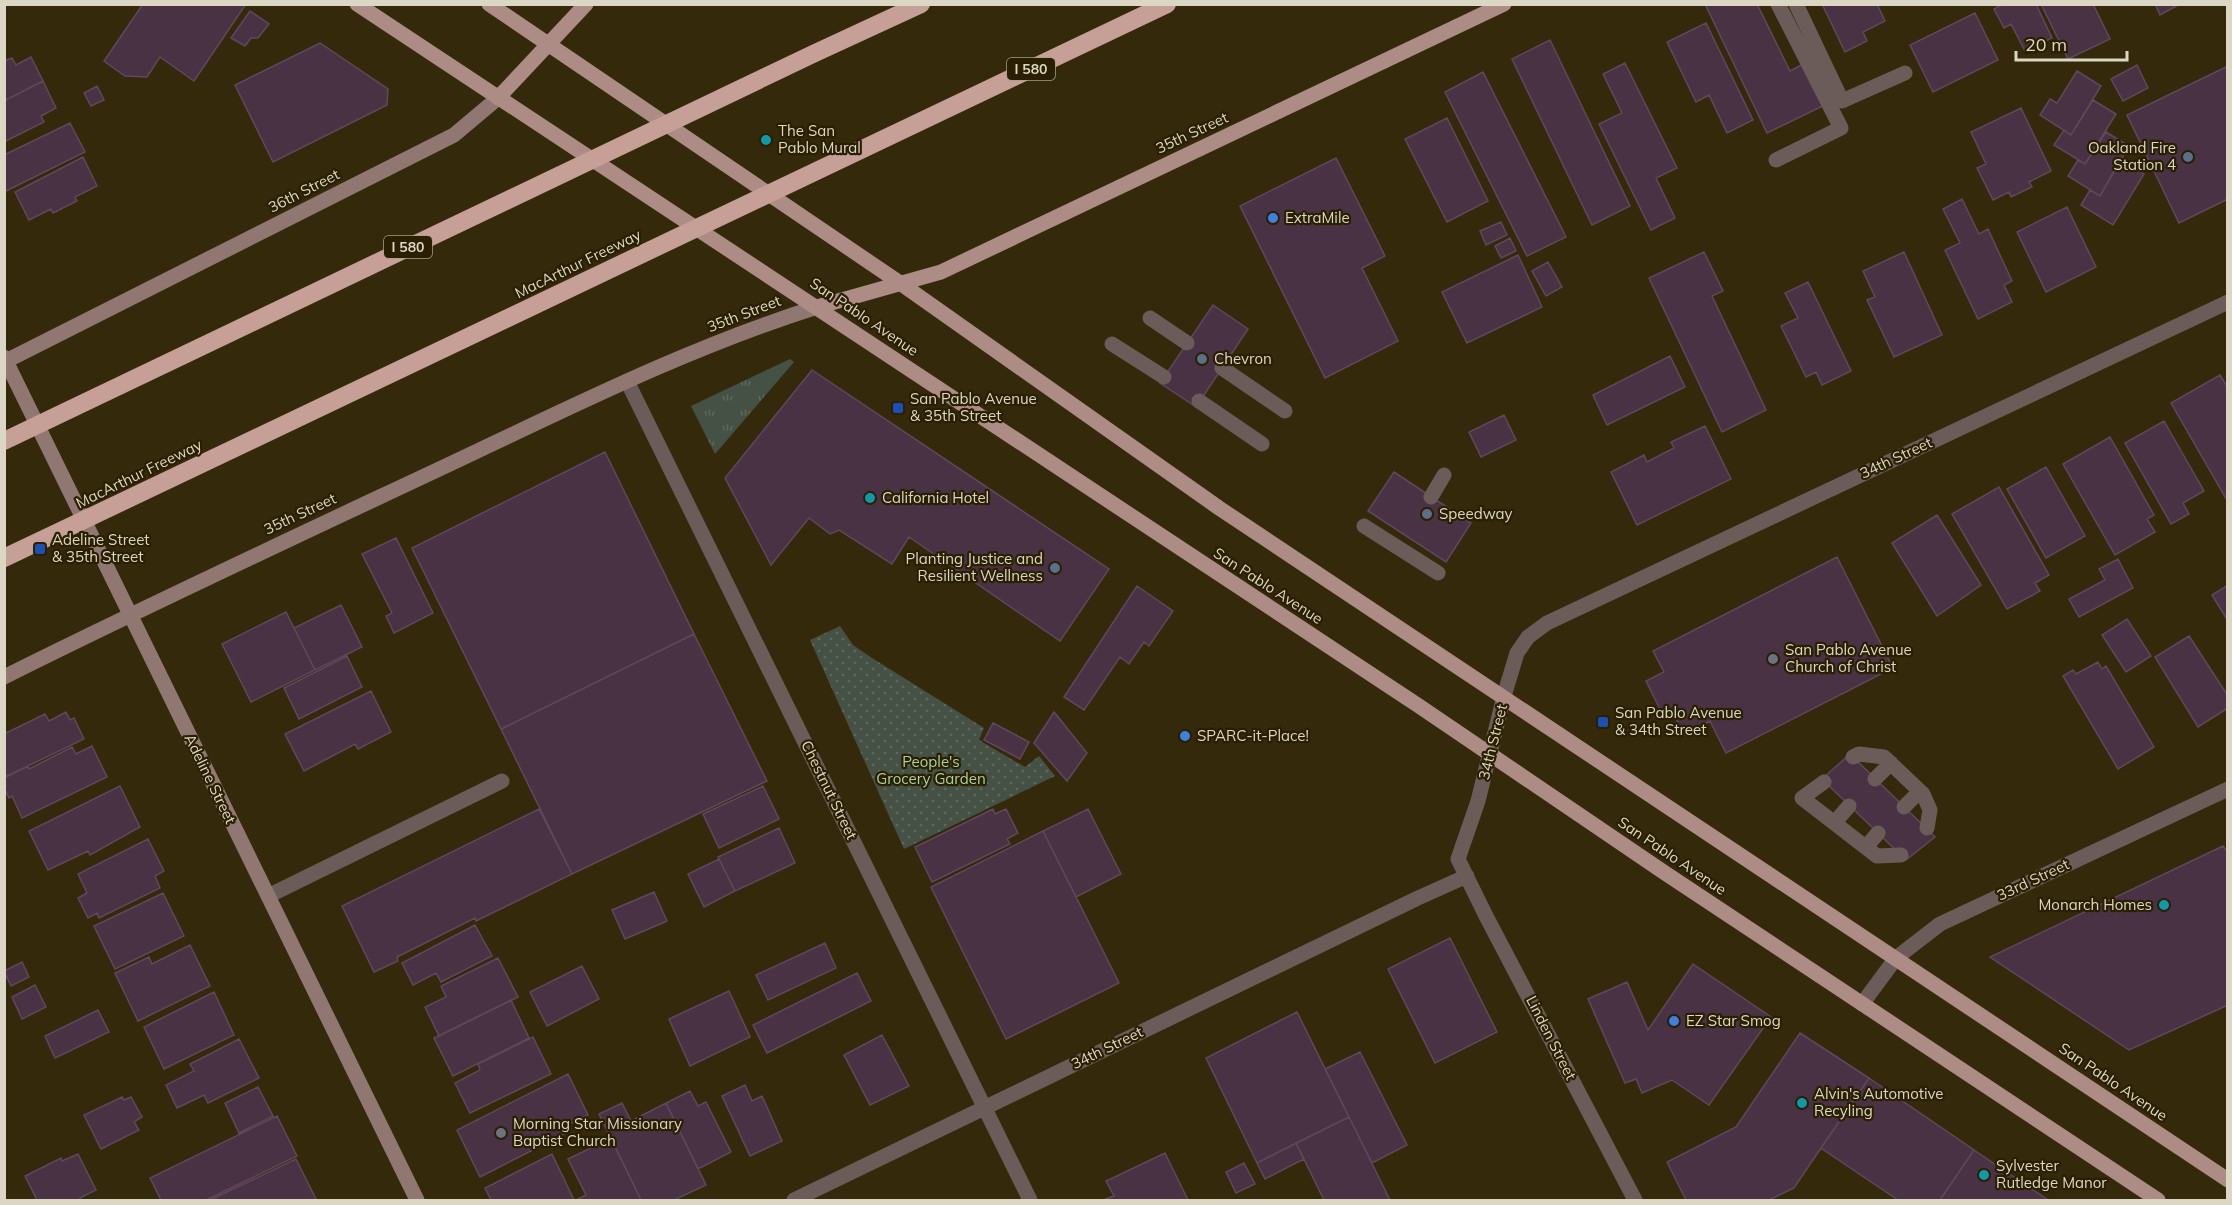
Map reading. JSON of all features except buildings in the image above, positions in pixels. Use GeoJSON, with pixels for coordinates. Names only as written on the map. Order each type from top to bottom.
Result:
{"type":"FeatureCollection","features":[{"type":"Feature","properties":{"kind":"highway","name":"I 580"},"geometry":{"type":"LineString","coordinates":[[4,441],[921,4]]}},
{"type":"Feature","properties":{"kind":"highway","name":"MacArthur Freeway"},"geometry":{"type":"LineString","coordinates":[[4,558],[1167,4]]}},
{"type":"Feature","properties":{"kind":"main road","name":"San Pablo Avenue"},"geometry":{"type":"LineString","coordinates":[[357,4],[817,307],[2158,1200]]}},
{"type":"Feature","properties":{"kind":"main road","name":"San Pablo Avenue"},"geometry":{"type":"LineString","coordinates":[[489,4],[900,283],[1219,508],[2228,1180]]}},
{"type":"Feature","properties":{"kind":"main road","name":"36th Street"},"geometry":{"type":"LineString","coordinates":[[5,360],[454,135],[498,98],[586,4]]}},
{"type":"Feature","properties":{"kind":"main road","name":"35th Street"},"geometry":{"type":"LineString","coordinates":[[4,677],[129,615],[627,381],[756,326],[941,272],[1504,4]]}},
{"type":"Feature","properties":{"kind":"main road","name":"Adeline Street"},"geometry":{"type":"LineString","coordinates":[[5,360],[417,1200]]}},
{"type":"Feature","properties":{"kind":"street"},"geometry":{"type":"LineString","coordinates":[[1776,160],[1841,128],[1778,4]]}},
{"type":"Feature","properties":{"kind":"street"},"geometry":{"type":"LineString","coordinates":[[1796,4],[1842,101],[1905,73]]}},
{"type":"Feature","properties":{"kind":"street","name":"34th Street"},"geometry":{"type":"LineString","coordinates":[[794,1200],[1467,876],[1458,859],[1479,801],[1504,696],[1517,653],[1528,637],[1547,623],[2228,302]]}},
{"type":"Feature","properties":{"kind":"street"},"geometry":{"type":"LineString","coordinates":[[1150,318],[1187,343]]}},
{"type":"Feature","properties":{"kind":"street"},"geometry":{"type":"LineString","coordinates":[[1112,344],[1164,377]]}},
{"type":"Feature","properties":{"kind":"street"},"geometry":{"type":"LineString","coordinates":[[1222,368],[1285,411]]}},
{"type":"Feature","properties":{"kind":"street","name":"Chestnut Street"},"geometry":{"type":"LineString","coordinates":[[627,381],[1030,1200]]}},
{"type":"Feature","properties":{"kind":"street"},"geometry":{"type":"LineString","coordinates":[[1199,401],[1262,444]]}},
{"type":"Feature","properties":{"kind":"street"},"geometry":{"type":"LineString","coordinates":[[1431,497],[1444,475]]}},
{"type":"Feature","properties":{"kind":"street"},"geometry":{"type":"LineString","coordinates":[[1364,526],[1401,541],[1438,573]]}},
{"type":"Feature","properties":{"kind":"street"},"geometry":{"type":"LineString","coordinates":[[1853,757],[1859,754],[1884,757],[1891,763],[1920,791],[1930,810],[1927,828]]}},
{"type":"Feature","properties":{"kind":"street"},"geometry":{"type":"LineString","coordinates":[[1875,779],[1891,763]]}},
{"type":"Feature","properties":{"kind":"street"},"geometry":{"type":"LineString","coordinates":[[268,896],[502,781]]}},
{"type":"Feature","properties":{"kind":"street"},"geometry":{"type":"LineString","coordinates":[[1824,782],[1802,798],[1877,856],[1901,855]]}},
{"type":"Feature","properties":{"kind":"street","name":"33rd Street"},"geometry":{"type":"LineString","coordinates":[[1862,1004],[1896,958],[1940,924],[2228,789]]}},
{"type":"Feature","properties":{"kind":"street"},"geometry":{"type":"LineString","coordinates":[[1904,807],[1920,791]]}},
{"type":"Feature","properties":{"kind":"street"},"geometry":{"type":"LineString","coordinates":[[1835,822],[1849,806]]}},
{"type":"Feature","properties":{"kind":"street"},"geometry":{"type":"LineString","coordinates":[[1866,847],[1878,833]]}},
{"type":"Feature","properties":{"kind":"street","name":"Linden Street"},"geometry":{"type":"LineString","coordinates":[[1467,876],[1635,1200]]}},
{"type":"Feature","properties":{"kind":"green space"},"geometry":{"type":"Polygon","coordinates":[[[790,359],[794,362],[715,454],[691,406],[790,359]]]}},
{"type":"Feature","properties":{"kind":"green space","name":"People's Grocery Garden"},"geometry":{"type":"Polygon","coordinates":[[[840,626],[853,645],[984,728],[979,740],[1025,767],[1039,756],[1055,776],[904,849],[810,640],[840,626]]]}},
{"type":"Feature","properties":{"kind":"place","name":"The San Pablo Mural"},"geometry":{"type":"Point","coordinates":[766,140]}},
{"type":"Feature","properties":{"kind":"place","name":"Oakland Fire Station 4"},"geometry":{"type":"Point","coordinates":[2188,157]}},
{"type":"Feature","properties":{"kind":"place","name":"ExtraMile"},"geometry":{"type":"Point","coordinates":[1273,218]}},
{"type":"Feature","properties":{"kind":"place","name":"Chevron"},"geometry":{"type":"Point","coordinates":[1202,359]}},
{"type":"Feature","properties":{"kind":"place","name":"San Pablo Avenue & 35th Street"},"geometry":{"type":"Point","coordinates":[898,408]}},
{"type":"Feature","properties":{"kind":"place","name":"California Hotel"},"geometry":{"type":"Point","coordinates":[870,498]}},
{"type":"Feature","properties":{"kind":"place","name":"Speedway"},"geometry":{"type":"Point","coordinates":[1427,514]}},
{"type":"Feature","properties":{"kind":"place","name":"Adeline Street & 35th Street"},"geometry":{"type":"Point","coordinates":[40,549]}},
{"type":"Feature","properties":{"kind":"place","name":"Planting Justice and Resilient Wellness"},"geometry":{"type":"Point","coordinates":[1055,568]}},
{"type":"Feature","properties":{"kind":"place","name":"San Pablo Avenue Church of Christ"},"geometry":{"type":"Point","coordinates":[1773,659]}},
{"type":"Feature","properties":{"kind":"place","name":"San Pablo Avenue & 34th Street"},"geometry":{"type":"Point","coordinates":[1603,722]}},
{"type":"Feature","properties":{"kind":"place","name":"SPARC-it-Place!"},"geometry":{"type":"Point","coordinates":[1185,736]}},
{"type":"Feature","properties":{"kind":"place","name":"Monarch Homes"},"geometry":{"type":"Point","coordinates":[2164,905]}},
{"type":"Feature","properties":{"kind":"place","name":"EZ Star Smog"},"geometry":{"type":"Point","coordinates":[1674,1021]}},
{"type":"Feature","properties":{"kind":"place","name":"Alvin's Automotive Recyling"},"geometry":{"type":"Point","coordinates":[1802,1103]}},
{"type":"Feature","properties":{"kind":"place","name":"Morning Star Missionary Baptist Church"},"geometry":{"type":"Point","coordinates":[501,1133]}},
{"type":"Feature","properties":{"kind":"place","name":"Sylvester Rutledge Manor"},"geometry":{"type":"Point","coordinates":[1984,1175]}}]}
